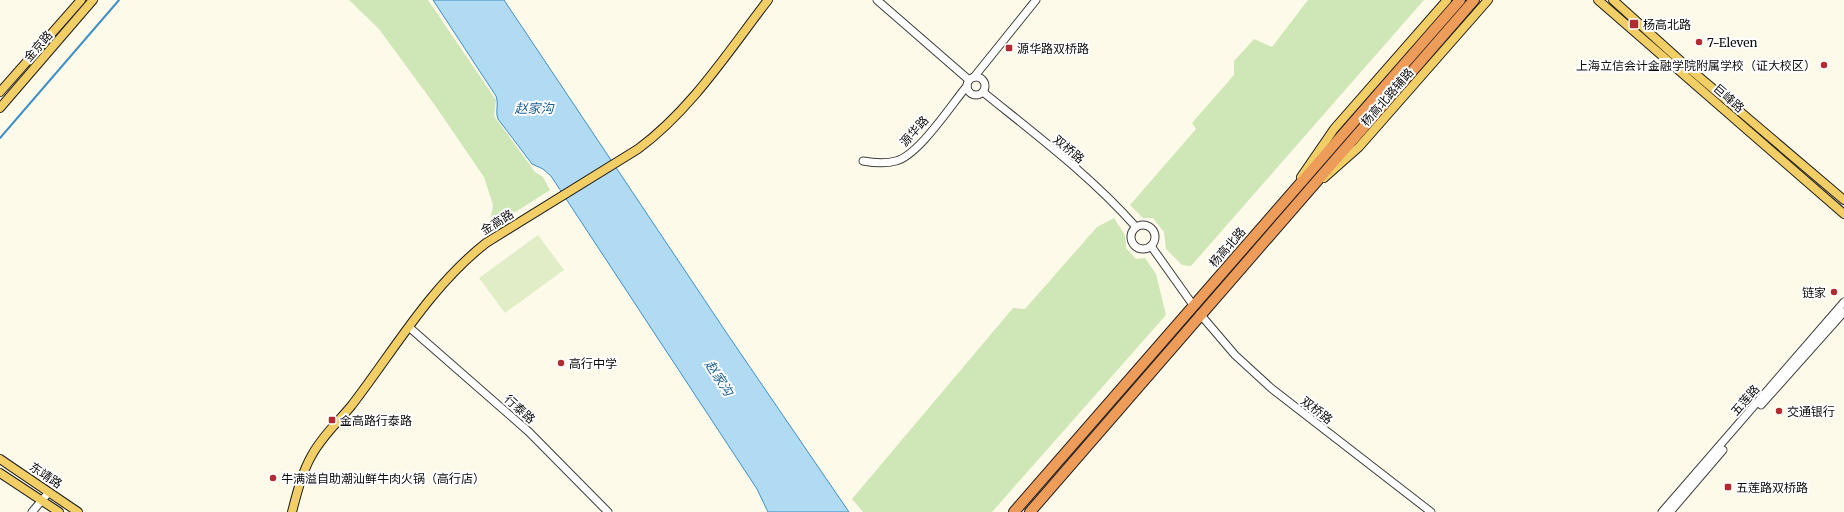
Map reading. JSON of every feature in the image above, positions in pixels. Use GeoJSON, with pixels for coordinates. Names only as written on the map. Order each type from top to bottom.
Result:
{"type":"FeatureCollection","features":[{"type":"Feature","properties":{"kind":"highway","name":"杨高北路"},"geometry":{"type":"LineString","coordinates":[[1014,512],[1460,0]]}},
{"type":"Feature","properties":{"kind":"highway","name":"杨高北路"},"geometry":{"type":"LineString","coordinates":[[1030,512],[1200,314],[1474,0]]}},
{"type":"Feature","properties":{"kind":"main road","name":"金京路"},"geometry":{"type":"LineString","coordinates":[[0,92],[81,0]]}},
{"type":"Feature","properties":{"kind":"main road","name":"金京路"},"geometry":{"type":"LineString","coordinates":[[1,104],[93,0]]}},
{"type":"Feature","properties":{"kind":"main road","name":"金高路"},"geometry":{"type":"LineString","coordinates":[[292,512],[306,467],[313,453],[410,328],[429,300],[450,276],[486,243],[638,149],[669,123],[685,106],[768,0]]}},
{"type":"Feature","properties":{"kind":"main road","name":"杨高北路辅路"},"geometry":{"type":"LineString","coordinates":[[1288,196],[1334,129],[1447,0]]}},
{"type":"Feature","properties":{"kind":"main road","name":"杨高北路辅路"},"geometry":{"type":"LineString","coordinates":[[1297,203],[1359,147],[1488,0]]}},
{"type":"Feature","properties":{"kind":"main road","name":"巨峰路"},"geometry":{"type":"LineString","coordinates":[[1598,0],[1844,214]]}},
{"type":"Feature","properties":{"kind":"main road","name":"巨峰路"},"geometry":{"type":"LineString","coordinates":[[1613,0],[1684,64],[1844,200]]}},
{"type":"Feature","properties":{"kind":"main road","name":"东靖路"},"geometry":{"type":"LineString","coordinates":[[0,459],[78,512]]}},
{"type":"Feature","properties":{"kind":"main road","name":"东靖路"},"geometry":{"type":"LineString","coordinates":[[0,473],[59,512]]}},
{"type":"Feature","properties":{"kind":"street"},"geometry":{"type":"LineString","coordinates":[[877,0],[970,81]]}},
{"type":"Feature","properties":{"kind":"street","name":"源华路"},"geometry":{"type":"LineString","coordinates":[[863,161],[898,161],[908,156],[918,147],[1036,0]]}},
{"type":"Feature","properties":{"kind":"street"},"geometry":{"type":"LineString","coordinates":[[979,78],[984,81],[985,87],[983,92],[978,96],[972,95],[968,91],[970,81],[979,78]]}},
{"type":"Feature","properties":{"kind":"street","name":"双桥路"},"geometry":{"type":"LineString","coordinates":[[983,92],[1086,177],[1113,202],[1136,228]]}},
{"type":"Feature","properties":{"kind":"street"},"geometry":{"type":"LineString","coordinates":[[1142,225],[1152,229],[1155,236],[1151,246],[1140,248],[1134,244],[1132,234],[1136,228],[1142,225]]}},
{"type":"Feature","properties":{"kind":"street"},"geometry":{"type":"LineString","coordinates":[[1151,246],[1193,305]]}},
{"type":"Feature","properties":{"kind":"street","name":"五莲路"},"geometry":{"type":"LineString","coordinates":[[1662,512],[1844,302]]}},
{"type":"Feature","properties":{"kind":"street","name":"五莲路"},"geometry":{"type":"LineString","coordinates":[[1670,512],[1844,312]]}},
{"type":"Feature","properties":{"kind":"street","name":"双桥路"},"geometry":{"type":"LineString","coordinates":[[1200,314],[1235,355],[1271,388],[1431,512]]}},
{"type":"Feature","properties":{"kind":"street","name":"行泰路"},"geometry":{"type":"LineString","coordinates":[[410,328],[529,432],[608,512]]}},
{"type":"Feature","properties":{"kind":"street"},"geometry":{"type":"LineString","coordinates":[[32,512],[49,492]]}},
{"type":"Feature","properties":{"kind":"green space"},"geometry":{"type":"Polygon","coordinates":[[[349,0],[428,0],[496,100],[494,116],[535,172],[543,177],[550,190],[489,229],[493,205],[484,177],[434,104],[379,29],[349,0]]]}},
{"type":"Feature","properties":{"kind":"green space"},"geometry":{"type":"Polygon","coordinates":[[[1308,0],[1424,0],[1191,266],[1182,265],[1166,249],[1164,232],[1153,218],[1143,218],[1130,205],[1196,129],[1192,123],[1234,75],[1234,61],[1254,39],[1272,47],[1308,0]]]}},
{"type":"Feature","properties":{"kind":"green space"},"geometry":{"type":"Polygon","coordinates":[[[1114,218],[1125,235],[1126,248],[1136,259],[1145,258],[1156,274],[1166,315],[992,512],[863,512],[852,499],[1013,308],[1025,309],[1097,227],[1114,218]]]}},
{"type":"Feature","properties":{"kind":"green space"},"geometry":{"type":"Polygon","coordinates":[[[538,235],[564,270],[505,313],[479,278],[538,235]]]}},
{"type":"Feature","properties":{"kind":"water","name":"赵家沟"},"geometry":{"type":"Polygon","coordinates":[[[433,0],[504,0],[728,335],[849,512],[768,512],[757,489],[551,176],[543,169],[532,164],[498,119],[496,96],[433,0]]]}},
{"type":"Feature","properties":{"kind":"waterway"},"geometry":{"type":"LineString","coordinates":[[0,138],[119,0]]}},
{"type":"Feature","properties":{"kind":"place","name":"杨高北路"},"geometry":{"type":"Point","coordinates":[1634,24]}},
{"type":"Feature","properties":{"kind":"place","name":"7-Eleven"},"geometry":{"type":"Point","coordinates":[1699,42]}},
{"type":"Feature","properties":{"kind":"place","name":"源华路双桥路"},"geometry":{"type":"Point","coordinates":[1009,48]}},
{"type":"Feature","properties":{"kind":"place","name":"上海立信会计金融学院附属学校（证大校区）"},"geometry":{"type":"Point","coordinates":[1824,65]}},
{"type":"Feature","properties":{"kind":"place","name":"链家"},"geometry":{"type":"Point","coordinates":[1834,292]}},
{"type":"Feature","properties":{"kind":"place","name":"高行中学"},"geometry":{"type":"Point","coordinates":[561,363]}},
{"type":"Feature","properties":{"kind":"place","name":"交通银行"},"geometry":{"type":"Point","coordinates":[1779,411]}},
{"type":"Feature","properties":{"kind":"place","name":"金高路行泰路"},"geometry":{"type":"Point","coordinates":[332,420]}},
{"type":"Feature","properties":{"kind":"place","name":"牛满溢自助潮汕鲜牛肉火锅（高行店）"},"geometry":{"type":"Point","coordinates":[273,478]}},
{"type":"Feature","properties":{"kind":"place","name":"五莲路双桥路"},"geometry":{"type":"Point","coordinates":[1728,487]}}]}
